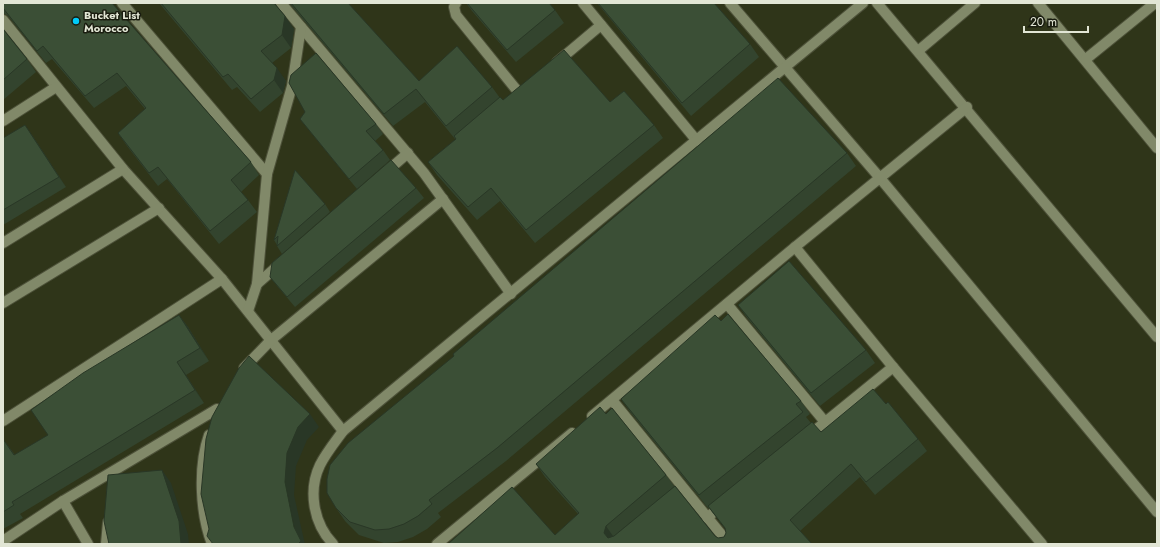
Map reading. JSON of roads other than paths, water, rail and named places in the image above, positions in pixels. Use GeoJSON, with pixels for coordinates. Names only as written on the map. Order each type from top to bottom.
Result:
{"type":"FeatureCollection","features":[{"type":"Feature","properties":{"kind":"street"},"geometry":{"type":"LineString","coordinates":[[122,3],[267,174]]}},
{"type":"Feature","properties":{"kind":"street"},"geometry":{"type":"LineString","coordinates":[[281,3],[408,153],[427,171],[443,199],[511,294]]}},
{"type":"Feature","properties":{"kind":"street"},"geometry":{"type":"LineString","coordinates":[[456,3],[454,7],[456,15],[519,93]]}},
{"type":"Feature","properties":{"kind":"street"},"geometry":{"type":"LineString","coordinates":[[583,3],[697,140]]}},
{"type":"Feature","properties":{"kind":"street"},"geometry":{"type":"LineString","coordinates":[[730,3],[784,68],[880,178],[1157,512]]}},
{"type":"Feature","properties":{"kind":"street"},"geometry":{"type":"LineString","coordinates":[[333,544],[328,538],[317,516],[314,489],[315,478],[321,464],[343,431],[863,3]]}},
{"type":"Feature","properties":{"kind":"street"},"geometry":{"type":"LineString","coordinates":[[877,3],[967,107],[1157,337]]}},
{"type":"Feature","properties":{"kind":"street"},"geometry":{"type":"LineString","coordinates":[[918,51],[975,3]]}},
{"type":"Feature","properties":{"kind":"street"},"geometry":{"type":"LineString","coordinates":[[1038,3],[1156,145]]}},
{"type":"Feature","properties":{"kind":"street"},"geometry":{"type":"LineString","coordinates":[[1086,59],[1155,3]]}},
{"type":"Feature","properties":{"kind":"street"},"geometry":{"type":"LineString","coordinates":[[3,20],[56,88],[123,169],[160,208],[222,279],[343,431]]}},
{"type":"Feature","properties":{"kind":"street"},"geometry":{"type":"LineString","coordinates":[[548,69],[601,25]]}},
{"type":"Feature","properties":{"kind":"street"},"geometry":{"type":"LineString","coordinates":[[248,311],[257,284],[267,174],[292,86],[301,27]]}},
{"type":"Feature","properties":{"kind":"street"},"geometry":{"type":"LineString","coordinates":[[3,121],[56,88]]}},
{"type":"Feature","properties":{"kind":"street"},"geometry":{"type":"LineString","coordinates":[[437,544],[795,247],[967,107]]}},
{"type":"Feature","properties":{"kind":"street"},"geometry":{"type":"LineString","coordinates":[[378,180],[408,153]]}},
{"type":"Feature","properties":{"kind":"street"},"geometry":{"type":"LineString","coordinates":[[3,243],[123,169]]}},
{"type":"Feature","properties":{"kind":"street"},"geometry":{"type":"LineString","coordinates":[[240,374],[270,340],[443,199]]}},
{"type":"Feature","properties":{"kind":"street"},"geometry":{"type":"LineString","coordinates":[[3,303],[160,208]]}},
{"type":"Feature","properties":{"kind":"street"},"geometry":{"type":"LineString","coordinates":[[795,247],[893,367],[1042,544]]}},
{"type":"Feature","properties":{"kind":"street"},"geometry":{"type":"LineString","coordinates":[[257,284],[288,258]]}},
{"type":"Feature","properties":{"kind":"street"},"geometry":{"type":"LineString","coordinates":[[3,421],[222,279]]}},
{"type":"Feature","properties":{"kind":"street"},"geometry":{"type":"LineString","coordinates":[[727,304],[825,422]]}},
{"type":"Feature","properties":{"kind":"street"},"geometry":{"type":"LineString","coordinates":[[800,442],[893,367]]}},
{"type":"Feature","properties":{"kind":"street"},"geometry":{"type":"LineString","coordinates":[[612,400],[681,492],[707,518],[729,544]]}},
{"type":"Feature","properties":{"kind":"street"},"geometry":{"type":"LineString","coordinates":[[3,541],[63,501],[219,406],[212,425],[203,459],[202,482],[204,509],[212,544]]}},
{"type":"Feature","properties":{"kind":"street"},"geometry":{"type":"LineString","coordinates":[[111,487],[112,472]]}},
{"type":"Feature","properties":{"kind":"street"},"geometry":{"type":"LineString","coordinates":[[707,518],[732,498]]}},
{"type":"Feature","properties":{"kind":"street"},"geometry":{"type":"LineString","coordinates":[[63,501],[88,544]]}},
{"type":"Feature","properties":{"kind":"street"},"geometry":{"type":"LineString","coordinates":[[106,544],[109,508]]}},
{"type":"Feature","properties":{"kind":"place","name":"Bucket List Morocco"},"geometry":{"type":"Point","coordinates":[76,21]}}]}
